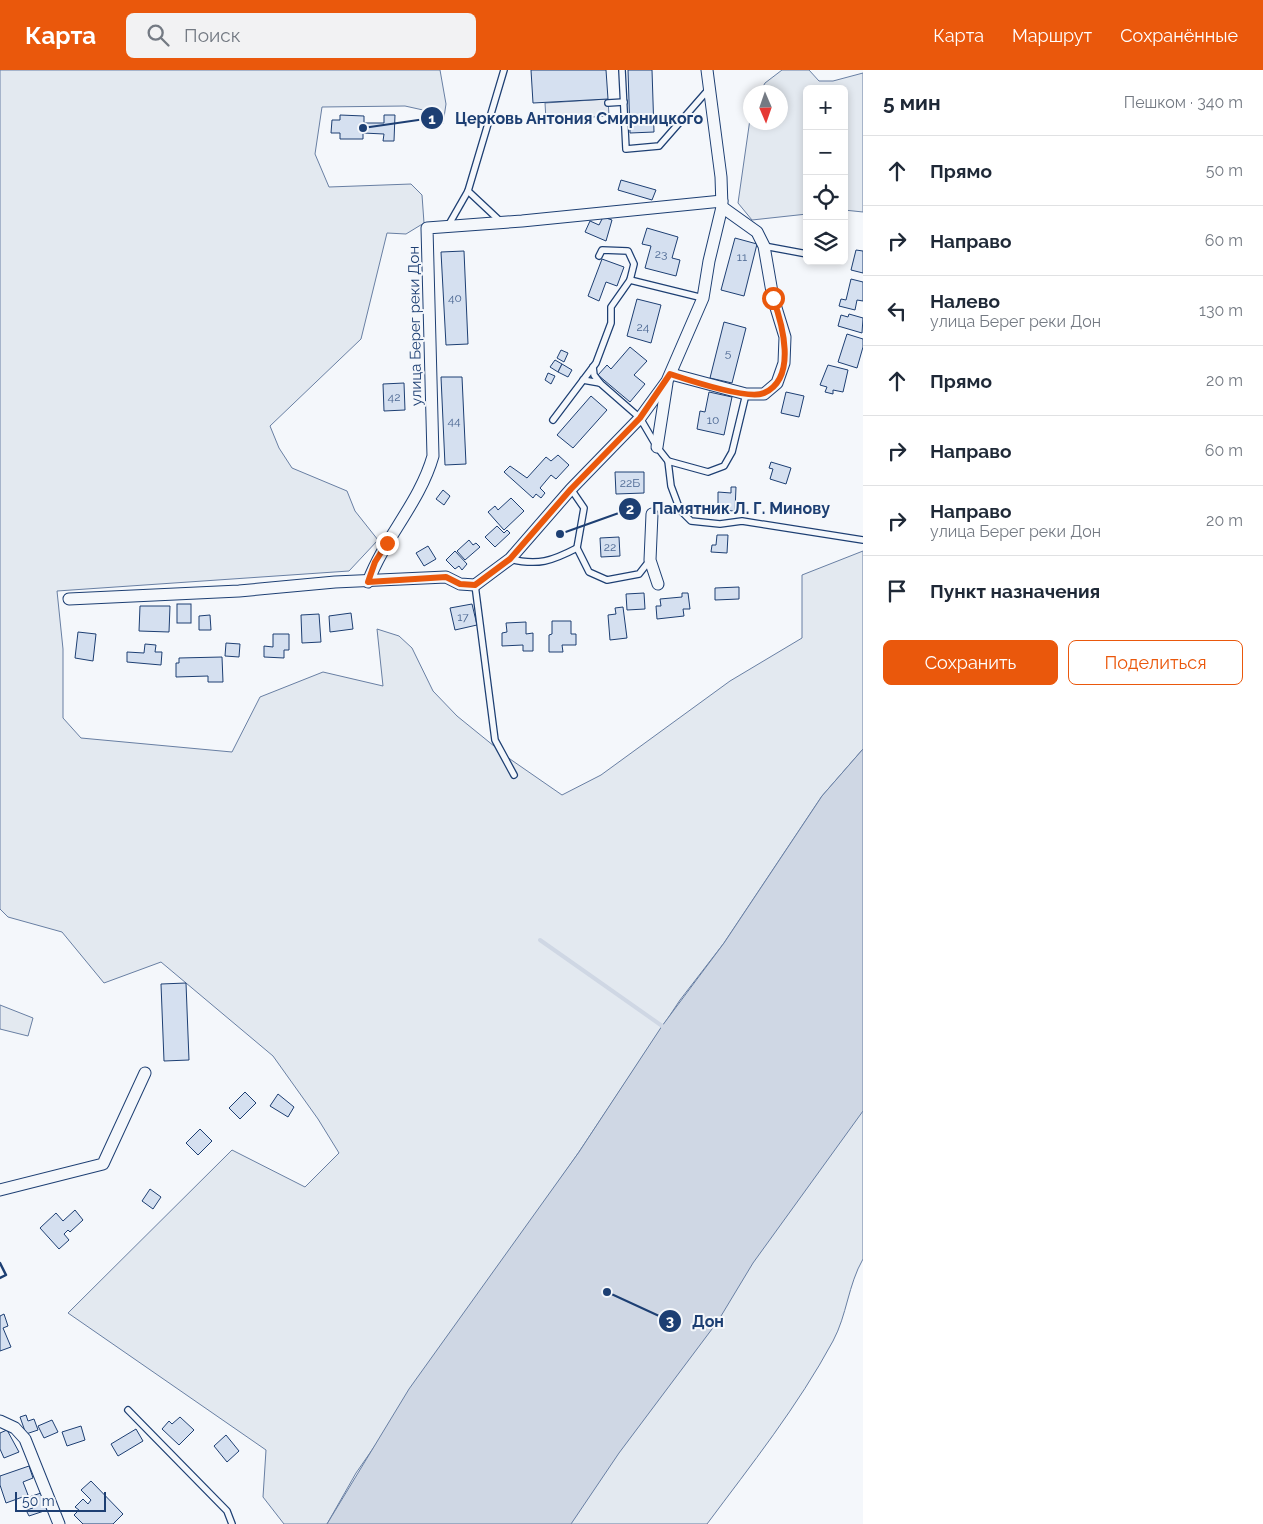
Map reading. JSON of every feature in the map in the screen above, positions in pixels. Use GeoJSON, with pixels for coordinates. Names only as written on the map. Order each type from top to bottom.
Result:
{"type":"FeatureCollection","features":[{"type":"Feature","properties":{"kind":"street"},"geometry":{"type":"LineString","coordinates":[[70,599],[240,591],[335,582],[446,577],[460,584],[475,585],[510,559],[571,489],[640,418],[669,377],[703,298],[722,204],[721,177],[708,90],[707,70]]}},
{"type":"Feature","properties":{"kind":"street"},"geometry":{"type":"LineString","coordinates":[[669,377],[746,394],[764,394],[777,383],[784,364],[785,338],[773,298],[764,246],[757,232],[722,204]]}},
{"type":"Feature","properties":{"kind":"street","name":"улица Берег реки Дон"},"geometry":{"type":"LineString","coordinates":[[368,582],[375,562],[426,480],[433,456],[427,228],[447,228],[722,204]]}},
{"type":"Feature","properties":{"kind":"street"},"geometry":{"type":"LineString","coordinates":[[657,447],[669,377]]}},
{"type":"Feature","properties":{"kind":"street"},"geometry":{"type":"LineString","coordinates":[[652,514],[650,560],[658,584]]}},
{"type":"Feature","properties":{"kind":"street"},"geometry":{"type":"LineString","coordinates":[[0,1190],[103,1164],[145,1073]]}},
{"type":"Feature","properties":{"kind":"street"},"geometry":{"type":"LineString","coordinates":[[0,1421],[15,1428],[26,1439],[59,1524]]}},
{"type":"Feature","properties":{"kind":"lane"},"geometry":{"type":"LineString","coordinates":[[447,228],[468,191],[504,70]]}},
{"type":"Feature","properties":{"kind":"lane"},"geometry":{"type":"LineString","coordinates":[[622,70],[626,149],[659,146],[708,90]]}},
{"type":"Feature","properties":{"kind":"lane"},"geometry":{"type":"LineString","coordinates":[[608,103],[624,102]]}},
{"type":"Feature","properties":{"kind":"lane"},"geometry":{"type":"LineString","coordinates":[[468,191],[502,222]]}},
{"type":"Feature","properties":{"kind":"lane"},"geometry":{"type":"LineString","coordinates":[[764,246],[803,253]]}},
{"type":"Feature","properties":{"kind":"lane"},"geometry":{"type":"LineString","coordinates":[[552,420],[592,367],[611,323],[611,306],[630,280],[634,264],[628,251],[602,250],[599,256]]}},
{"type":"Feature","properties":{"kind":"lane"},"geometry":{"type":"LineString","coordinates":[[630,280],[703,298]]}},
{"type":"Feature","properties":{"kind":"lane"},"geometry":{"type":"LineString","coordinates":[[592,367],[594,375],[600,383],[640,418],[657,447],[668,461],[672,486],[680,510],[691,521],[720,524],[742,521],[863,540]]}},
{"type":"Feature","properties":{"kind":"lane"},"geometry":{"type":"LineString","coordinates":[[583,380],[600,383]]}},
{"type":"Feature","properties":{"kind":"lane"},"geometry":{"type":"LineString","coordinates":[[668,461],[708,472],[724,466],[732,452],[746,394]]}},
{"type":"Feature","properties":{"kind":"lane"},"geometry":{"type":"LineString","coordinates":[[571,489],[584,508],[577,548],[589,572],[607,580],[639,574],[650,560]]}},
{"type":"Feature","properties":{"kind":"lane"},"geometry":{"type":"LineString","coordinates":[[510,559],[527,563],[551,561],[577,548]]}},
{"type":"Feature","properties":{"kind":"lane"},"geometry":{"type":"LineString","coordinates":[[475,585],[495,740],[514,775]]}},
{"type":"Feature","properties":{"kind":"lane"},"geometry":{"type":"LineString","coordinates":[[128,1410],[227,1511],[232,1524]]}},
{"type":"Feature","properties":{"kind":"shaded area"},"geometry":{"type":"Polygon","coordinates":[[[0,70],[440,70],[446,104],[443,124],[423,127],[423,110],[405,106],[322,107],[315,154],[329,187],[411,184],[422,195],[424,223],[406,234],[387,233],[361,339],[270,426],[279,448],[292,468],[347,491],[355,511],[378,540],[349,571],[57,591],[63,649],[63,718],[81,738],[232,752],[260,697],[323,672],[383,686],[377,629],[399,636],[412,648],[433,691],[457,716],[510,759],[562,795],[601,775],[730,681],[802,638],[802,575],[863,551],[863,749],[822,796],[724,943],[680,1000],[579,1152],[356,1473],[327,1524],[284,1524],[263,1497],[266,1450],[68,1313],[232,1150],[305,1187],[339,1153],[318,1119],[273,1056],[161,962],[104,983],[62,932],[8,917],[0,909],[0,70]]]}},
{"type":"Feature","properties":{"kind":"shaded area"},"geometry":{"type":"Polygon","coordinates":[[[782,70],[809,70],[819,81],[833,81],[863,73],[863,212],[848,210],[848,85],[803,85],[803,214],[752,220],[738,203],[748,130],[788,130],[788,85],[764,85],[782,70]]]}},
{"type":"Feature","properties":{"kind":"shaded area"},"geometry":{"type":"Polygon","coordinates":[[[608,99],[609,116],[546,120],[545,103],[608,99]]]}},
{"type":"Feature","properties":{"kind":"shaded area"},"geometry":{"type":"Polygon","coordinates":[[[863,749],[863,1111],[753,1263],[718,1321],[619,1453],[571,1524],[327,1524],[409,1389],[579,1152],[662,1026],[724,943],[822,796],[863,749]]]}},
{"type":"Feature","properties":{"kind":"shaded area"},"geometry":{"type":"Polygon","coordinates":[[[0,1005],[33,1018],[28,1036],[0,1029],[0,1005]]]}},
{"type":"Feature","properties":{"kind":"shaded area"},"geometry":{"type":"Polygon","coordinates":[[[863,1096],[863,1259],[854,1279],[838,1331],[805,1389],[789,1412],[707,1524],[565,1524],[863,1096]]]}},
{"type":"Feature","properties":{"kind":"building"},"geometry":{"type":"Polygon","coordinates":[[[531,70],[606,70],[608,99],[533,103],[531,70]]]}},
{"type":"Feature","properties":{"kind":"building"},"geometry":{"type":"Polygon","coordinates":[[[628,70],[652,70],[654,132],[630,133],[628,70]]]}},
{"type":"Feature","properties":{"kind":"building"},"geometry":{"type":"Polygon","coordinates":[[[340,115],[364,116],[364,123],[384,123],[384,115],[395,115],[394,141],[383,141],[384,134],[363,133],[363,139],[340,139],[340,133],[331,133],[332,120],[340,120],[340,115]]]}},
{"type":"Feature","properties":{"kind":"building"},"geometry":{"type":"Polygon","coordinates":[[[621,180],[656,190],[652,200],[618,190],[621,180]]]}},
{"type":"Feature","properties":{"kind":"building"},"geometry":{"type":"Polygon","coordinates":[[[603,217],[612,220],[606,241],[585,232],[590,221],[599,225],[603,217]]]}},
{"type":"Feature","properties":{"kind":"building"},"geometry":{"type":"Polygon","coordinates":[[[647,228],[678,237],[672,258],[680,260],[676,276],[645,268],[651,246],[642,244],[647,228]]]}},
{"type":"Feature","properties":{"kind":"building"},"geometry":{"type":"Polygon","coordinates":[[[735,238],[757,244],[744,296],[721,290],[735,238]]]}},
{"type":"Feature","properties":{"kind":"building"},"geometry":{"type":"Polygon","coordinates":[[[856,250],[863,251],[863,273],[851,270],[856,250]]]}},
{"type":"Feature","properties":{"kind":"building"},"geometry":{"type":"Polygon","coordinates":[[[464,251],[468,344],[446,345],[441,252],[464,251]]]}},
{"type":"Feature","properties":{"kind":"building"},"geometry":{"type":"Polygon","coordinates":[[[602,259],[624,267],[617,286],[606,282],[599,301],[588,296],[602,259]]]}},
{"type":"Feature","properties":{"kind":"building"},"geometry":{"type":"Polygon","coordinates":[[[851,279],[863,282],[863,301],[857,300],[855,310],[839,306],[841,299],[846,300],[851,279]]]}},
{"type":"Feature","properties":{"kind":"building"},"geometry":{"type":"Polygon","coordinates":[[[637,299],[661,305],[651,343],[627,336],[637,299]]]}},
{"type":"Feature","properties":{"kind":"building"},"geometry":{"type":"Polygon","coordinates":[[[849,314],[863,318],[862,333],[838,326],[841,315],[848,317],[849,314]]]}},
{"type":"Feature","properties":{"kind":"building"},"geometry":{"type":"Polygon","coordinates":[[[724,322],[746,328],[732,383],[710,378],[724,322]]]}},
{"type":"Feature","properties":{"kind":"building"},"geometry":{"type":"Polygon","coordinates":[[[847,334],[863,339],[863,347],[857,368],[838,362],[847,334]]]}},
{"type":"Feature","properties":{"kind":"building"},"geometry":{"type":"Polygon","coordinates":[[[630,347],[647,361],[634,375],[645,384],[630,402],[598,375],[607,365],[611,369],[630,347]]]}},
{"type":"Feature","properties":{"kind":"building"},"geometry":{"type":"Polygon","coordinates":[[[561,350],[568,353],[564,362],[557,358],[561,350]]]}},
{"type":"Feature","properties":{"kind":"building"},"geometry":{"type":"Polygon","coordinates":[[[555,360],[562,364],[558,372],[550,367],[555,360]]]}},
{"type":"Feature","properties":{"kind":"building"},"geometry":{"type":"Polygon","coordinates":[[[562,364],[572,370],[568,377],[558,372],[562,364]]]}},
{"type":"Feature","properties":{"kind":"building"},"geometry":{"type":"Polygon","coordinates":[[[828,365],[848,370],[843,392],[833,390],[833,394],[825,392],[827,387],[820,385],[828,365]]]}},
{"type":"Feature","properties":{"kind":"building"},"geometry":{"type":"Polygon","coordinates":[[[548,373],[555,376],[551,384],[545,380],[548,373]]]}},
{"type":"Feature","properties":{"kind":"building"},"geometry":{"type":"Polygon","coordinates":[[[441,377],[462,377],[466,464],[445,465],[441,377]]]}},
{"type":"Feature","properties":{"kind":"building"},"geometry":{"type":"Polygon","coordinates":[[[404,383],[405,410],[384,411],[383,384],[404,383]]]}},
{"type":"Feature","properties":{"kind":"building"},"geometry":{"type":"Polygon","coordinates":[[[709,392],[732,397],[724,435],[697,429],[700,411],[705,412],[709,392]]]}},
{"type":"Feature","properties":{"kind":"building"},"geometry":{"type":"Polygon","coordinates":[[[786,392],[804,396],[799,417],[781,413],[786,392]]]}},
{"type":"Feature","properties":{"kind":"building"},"geometry":{"type":"Polygon","coordinates":[[[591,396],[607,410],[573,448],[557,435],[591,396]]]}},
{"type":"Feature","properties":{"kind":"building"},"geometry":{"type":"Polygon","coordinates":[[[558,455],[569,465],[556,479],[551,475],[540,488],[545,493],[541,498],[536,494],[533,498],[504,472],[510,466],[527,478],[546,457],[551,461],[558,455]]]}},
{"type":"Feature","properties":{"kind":"building"},"geometry":{"type":"Polygon","coordinates":[[[771,462],[791,468],[786,484],[770,479],[773,469],[769,468],[771,462]]]}},
{"type":"Feature","properties":{"kind":"building"},"geometry":{"type":"Polygon","coordinates":[[[615,472],[644,472],[644,493],[616,494],[615,472]]]}},
{"type":"Feature","properties":{"kind":"building"},"geometry":{"type":"Polygon","coordinates":[[[731,487],[736,487],[735,511],[718,510],[718,492],[731,493],[731,487]]]}},
{"type":"Feature","properties":{"kind":"building"},"geometry":{"type":"Polygon","coordinates":[[[443,490],[450,496],[444,505],[436,499],[443,490]]]}},
{"type":"Feature","properties":{"kind":"building"},"geometry":{"type":"Polygon","coordinates":[[[511,498],[524,511],[504,530],[488,512],[495,506],[498,510],[511,498]]]}},
{"type":"Feature","properties":{"kind":"building"},"geometry":{"type":"Polygon","coordinates":[[[497,526],[504,533],[507,530],[510,533],[495,547],[485,537],[497,526]]]}},
{"type":"Feature","properties":{"kind":"building"},"geometry":{"type":"Polygon","coordinates":[[[717,535],[728,535],[727,553],[711,552],[712,545],[716,545],[717,535]]]}},
{"type":"Feature","properties":{"kind":"building"},"geometry":{"type":"Polygon","coordinates":[[[619,537],[620,556],[601,557],[600,538],[619,537]]]}},
{"type":"Feature","properties":{"kind":"building"},"geometry":{"type":"Polygon","coordinates":[[[469,540],[473,545],[476,543],[480,547],[465,560],[457,551],[469,540]]]}},
{"type":"Feature","properties":{"kind":"building"},"geometry":{"type":"Polygon","coordinates":[[[428,546],[436,559],[424,566],[416,553],[428,546]]]}},
{"type":"Feature","properties":{"kind":"building"},"geometry":{"type":"Polygon","coordinates":[[[455,551],[467,564],[462,570],[459,566],[455,569],[446,560],[455,551]]]}},
{"type":"Feature","properties":{"kind":"building"},"geometry":{"type":"Polygon","coordinates":[[[739,587],[739,599],[715,600],[715,588],[739,587]]]}},
{"type":"Feature","properties":{"kind":"building"},"geometry":{"type":"Polygon","coordinates":[[[644,593],[645,609],[627,610],[626,594],[644,593]]]}},
{"type":"Feature","properties":{"kind":"building"},"geometry":{"type":"Polygon","coordinates":[[[682,593],[688,593],[690,609],[683,609],[684,616],[657,619],[656,606],[661,606],[660,599],[682,597],[682,593]]]}},
{"type":"Feature","properties":{"kind":"building"},"geometry":{"type":"Polygon","coordinates":[[[177,604],[191,604],[191,623],[177,623],[177,604]]]}},
{"type":"Feature","properties":{"kind":"building"},"geometry":{"type":"Polygon","coordinates":[[[472,604],[477,625],[455,630],[450,608],[472,604]]]}},
{"type":"Feature","properties":{"kind":"building"},"geometry":{"type":"Polygon","coordinates":[[[140,606],[170,606],[169,632],[139,631],[140,606]]]}},
{"type":"Feature","properties":{"kind":"building"},"geometry":{"type":"Polygon","coordinates":[[[623,607],[627,638],[610,640],[608,615],[616,614],[615,608],[623,607]]]}},
{"type":"Feature","properties":{"kind":"building"},"geometry":{"type":"Polygon","coordinates":[[[351,613],[353,629],[330,632],[329,616],[351,613]]]}},
{"type":"Feature","properties":{"kind":"building"},"geometry":{"type":"Polygon","coordinates":[[[319,614],[321,642],[302,643],[301,615],[319,614]]]}},
{"type":"Feature","properties":{"kind":"building"},"geometry":{"type":"Polygon","coordinates":[[[210,615],[211,630],[199,630],[199,616],[210,615]]]}},
{"type":"Feature","properties":{"kind":"building"},"geometry":{"type":"Polygon","coordinates":[[[552,621],[571,621],[571,634],[576,634],[576,645],[562,645],[563,652],[549,652],[549,635],[552,634],[552,621]]]}},
{"type":"Feature","properties":{"kind":"building"},"geometry":{"type":"Polygon","coordinates":[[[526,622],[526,634],[533,633],[533,651],[523,651],[523,645],[502,646],[502,633],[507,632],[506,623],[526,622]]]}},
{"type":"Feature","properties":{"kind":"building"},"geometry":{"type":"Polygon","coordinates":[[[78,632],[96,634],[93,661],[75,658],[78,632]]]}},
{"type":"Feature","properties":{"kind":"building"},"geometry":{"type":"Polygon","coordinates":[[[273,634],[289,634],[289,650],[284,650],[284,658],[264,657],[264,646],[273,647],[273,634]]]}},
{"type":"Feature","properties":{"kind":"building"},"geometry":{"type":"Polygon","coordinates":[[[226,643],[240,644],[239,657],[225,656],[226,643]]]}},
{"type":"Feature","properties":{"kind":"building"},"geometry":{"type":"Polygon","coordinates":[[[145,644],[156,645],[155,652],[162,652],[161,665],[127,662],[127,652],[144,653],[145,644]]]}},
{"type":"Feature","properties":{"kind":"building"},"geometry":{"type":"Polygon","coordinates":[[[222,657],[223,682],[208,682],[208,676],[176,677],[176,663],[179,663],[179,658],[222,657]]]}},
{"type":"Feature","properties":{"kind":"building"},"geometry":{"type":"Polygon","coordinates":[[[186,983],[189,1060],[164,1061],[161,984],[186,983]]]}},
{"type":"Feature","properties":{"kind":"building"},"geometry":{"type":"Polygon","coordinates":[[[245,1092],[256,1103],[240,1119],[229,1108],[245,1092]]]}},
{"type":"Feature","properties":{"kind":"building"},"geometry":{"type":"Polygon","coordinates":[[[278,1094],[294,1107],[288,1117],[270,1106],[278,1094]]]}},
{"type":"Feature","properties":{"kind":"building"},"geometry":{"type":"Polygon","coordinates":[[[200,1129],[212,1141],[198,1155],[186,1143],[200,1129]]]}},
{"type":"Feature","properties":{"kind":"building"},"geometry":{"type":"Polygon","coordinates":[[[150,1189],[161,1197],[153,1209],[142,1201],[150,1189]]]}},
{"type":"Feature","properties":{"kind":"building"},"geometry":{"type":"Polygon","coordinates":[[[75,1210],[83,1220],[70,1232],[68,1230],[64,1234],[69,1240],[59,1249],[40,1228],[56,1213],[63,1221],[75,1210]]]}},
{"type":"Feature","properties":{"kind":"building"},"geometry":{"type":"Polygon","coordinates":[[[4,1314],[8,1326],[3,1328],[11,1347],[0,1351],[0,1316],[4,1314]]]}},
{"type":"Feature","properties":{"kind":"building"},"geometry":{"type":"Polygon","coordinates":[[[26,1415],[28,1421],[34,1419],[38,1430],[26,1434],[20,1417],[26,1415]]]}},
{"type":"Feature","properties":{"kind":"building"},"geometry":{"type":"Polygon","coordinates":[[[180,1417],[194,1430],[179,1445],[162,1429],[169,1421],[172,1424],[180,1417]]]}},
{"type":"Feature","properties":{"kind":"building"},"geometry":{"type":"Polygon","coordinates":[[[52,1420],[58,1432],[44,1438],[38,1426],[52,1420]]]}},
{"type":"Feature","properties":{"kind":"building"},"geometry":{"type":"Polygon","coordinates":[[[81,1426],[85,1440],[67,1446],[62,1432],[81,1426]]]}},
{"type":"Feature","properties":{"kind":"building"},"geometry":{"type":"Polygon","coordinates":[[[136,1429],[143,1441],[118,1456],[111,1444],[136,1429]]]}},
{"type":"Feature","properties":{"kind":"building"},"geometry":{"type":"Polygon","coordinates":[[[7,1430],[19,1452],[4,1458],[0,1449],[0,1433],[7,1430]]]}},
{"type":"Feature","properties":{"kind":"building"},"geometry":{"type":"Polygon","coordinates":[[[226,1435],[239,1451],[227,1462],[214,1446],[226,1435]]]}},
{"type":"Feature","properties":{"kind":"building"},"geometry":{"type":"Polygon","coordinates":[[[29,1466],[33,1478],[23,1482],[28,1495],[6,1503],[0,1485],[0,1476],[29,1466]]]}},
{"type":"Feature","properties":{"kind":"building"},"geometry":{"type":"Polygon","coordinates":[[[91,1481],[123,1514],[113,1524],[83,1524],[74,1515],[79,1510],[75,1507],[83,1499],[88,1504],[91,1500],[81,1490],[91,1481]]]}},
{"type":"Feature","properties":{"kind":"building"},"geometry":{"type":"Polygon","coordinates":[[[41,1493],[47,1510],[29,1516],[26,1510],[33,1508],[29,1497],[41,1493]]]}},
{"type":"Feature","properties":{"kind":"waterway"},"geometry":{"type":"LineString","coordinates":[[540,940],[665,1028]]}},
{"type":"Feature","properties":{"kind":"wall"},"geometry":{"type":"LineString","coordinates":[[0,1263],[6,1275],[0,1278]]}},
{"type":"Feature","properties":{"kind":"place","name":"Церковь Антония Смирницкого"},"geometry":{"type":"Point","coordinates":[363,128]}},
{"type":"Feature","properties":{"kind":"place","name":"Памятник Л. Г. Минову"},"geometry":{"type":"Point","coordinates":[560,534]}},
{"type":"Feature","properties":{"kind":"place","name":"Дон"},"geometry":{"type":"Point","coordinates":[607,1292]}},
{"type":"Feature","properties":{"kind":"route"},"geometry":{"type":"LineString","coordinates":[[387,543],[375,562],[368,582],[446,577],[460,584],[475,585],[510,559],[571,489],[640,418],[670,374],[746,394],[764,394],[777,383],[784,364],[785,338],[773,298]]}}]}
